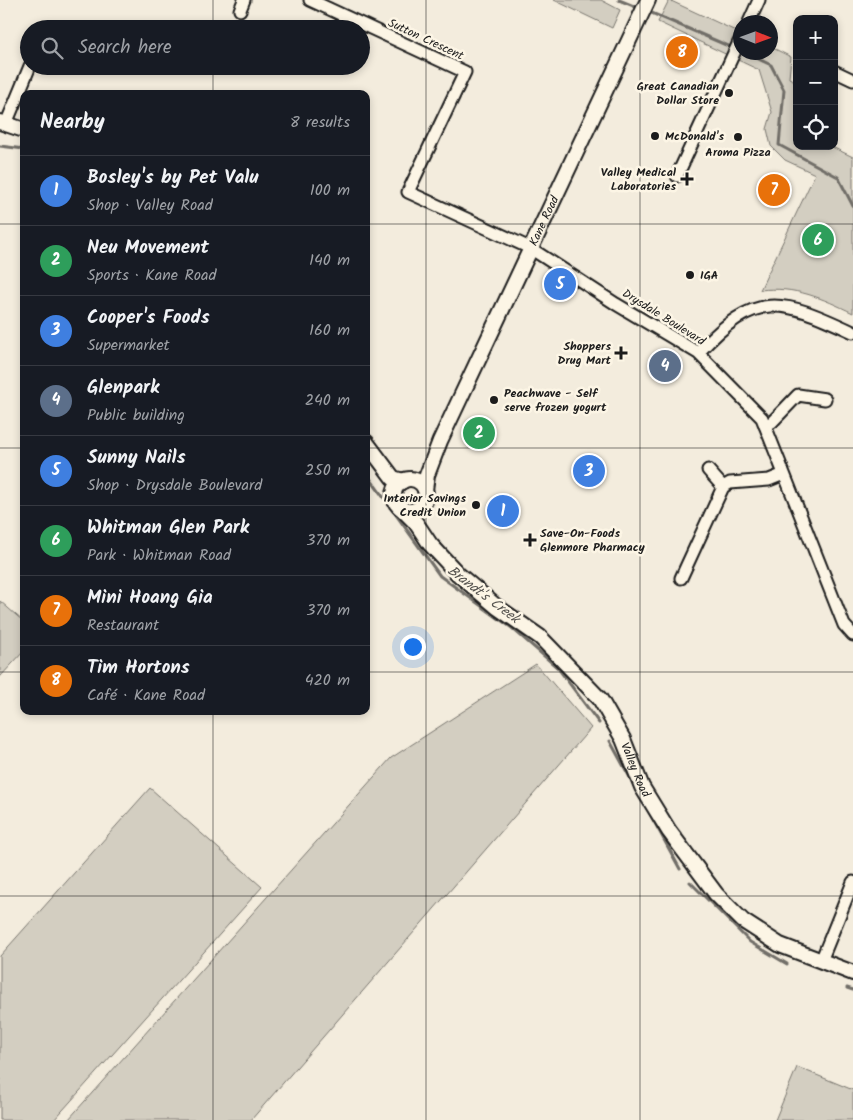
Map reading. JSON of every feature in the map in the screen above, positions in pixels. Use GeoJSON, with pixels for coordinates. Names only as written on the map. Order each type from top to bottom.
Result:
{"type":"FeatureCollection","features":[{"type":"Feature","properties":{"kind":"street","name":"Sutton Crescent"},"geometry":{"type":"LineString","coordinates":[[310,0],[353,20]]}},
{"type":"Feature","properties":{"kind":"street","name":"Kane Road"},"geometry":{"type":"LineString","coordinates":[[424,496],[426,474],[440,442],[648,0]]}},
{"type":"Feature","properties":{"kind":"street"},"geometry":{"type":"LineString","coordinates":[[752,15],[759,0]]}},
{"type":"Feature","properties":{"kind":"street","name":"Sutton Crescent"},"geometry":{"type":"LineString","coordinates":[[370,28],[465,72],[408,192]]}},
{"type":"Feature","properties":{"kind":"street"},"geometry":{"type":"LineString","coordinates":[[677,176],[733,55]]}},
{"type":"Feature","properties":{"kind":"street"},"geometry":{"type":"LineString","coordinates":[[838,74],[853,80]]}},
{"type":"Feature","properties":{"kind":"street"},"geometry":{"type":"LineString","coordinates":[[20,129],[3,123],[26,75]]}},
{"type":"Feature","properties":{"kind":"street","name":"Drysdale Boulevard"},"geometry":{"type":"LineString","coordinates":[[408,192],[530,248],[616,304],[698,353],[762,418],[844,625],[853,635]]}},
{"type":"Feature","properties":{"kind":"street"},"geometry":{"type":"LineString","coordinates":[[698,353],[738,315],[774,304],[808,311],[853,332]]}},
{"type":"Feature","properties":{"kind":"street"},"geometry":{"type":"LineString","coordinates":[[765,426],[772,422],[798,395],[825,399]]}},
{"type":"Feature","properties":{"kind":"street","name":"Kane Road"},"geometry":{"type":"LineString","coordinates":[[405,480],[418,473],[428,462],[440,442]]}},
{"type":"Feature","properties":{"kind":"street","name":"Valley Road"},"geometry":{"type":"LineString","coordinates":[[370,448],[393,478],[420,483],[424,496],[421,515],[430,544]]}},
{"type":"Feature","properties":{"kind":"street","name":"Valley Road"},"geometry":{"type":"LineString","coordinates":[[376,456],[397,503],[416,524],[430,544],[458,574],[540,637],[600,699],[623,739],[642,787],[669,831],[716,894],[743,921],[773,940],[853,973]]}},
{"type":"Feature","properties":{"kind":"street"},"geometry":{"type":"LineString","coordinates":[[708,470],[723,487]]}},
{"type":"Feature","properties":{"kind":"street"},"geometry":{"type":"LineString","coordinates":[[682,578],[723,487],[730,483],[769,480],[784,474]]}},
{"type":"Feature","properties":{"kind":"street"},"geometry":{"type":"LineString","coordinates":[[405,480],[396,488],[397,503],[414,510],[424,496]]}},
{"type":"Feature","properties":{"kind":"street"},"geometry":{"type":"LineString","coordinates":[[821,961],[853,882]]}},
{"type":"Feature","properties":{"kind":"shaded area"},"geometry":{"type":"Polygon","coordinates":[[[554,0],[601,0],[620,10],[612,28],[554,0]]]}},
{"type":"Feature","properties":{"kind":"shaded area"},"geometry":{"type":"Polygon","coordinates":[[[669,0],[733,30],[733,58],[658,22],[669,0]]]}},
{"type":"Feature","properties":{"kind":"shaded area"},"geometry":{"type":"Polygon","coordinates":[[[778,50],[791,57],[789,78],[793,80],[793,150],[838,150],[853,157],[853,313],[808,294],[773,289],[760,290],[815,174],[785,160],[771,146],[767,129],[772,112],[759,70],[738,60],[778,60],[778,50]]]}},
{"type":"Feature","properties":{"kind":"shaded area"},"geometry":{"type":"Polygon","coordinates":[[[0,601],[20,618],[20,655],[0,677],[0,601]]]}},
{"type":"Feature","properties":{"kind":"shaded area"},"geometry":{"type":"Polygon","coordinates":[[[536,664],[591,728],[251,1120],[68,1120],[391,758],[536,664]]]}},
{"type":"Feature","properties":{"kind":"shaded area"},"geometry":{"type":"Polygon","coordinates":[[[150,788],[262,887],[54,1120],[0,1120],[0,956],[150,788]]]}},
{"type":"Feature","properties":{"kind":"shaded area"},"geometry":{"type":"Polygon","coordinates":[[[797,1067],[853,1090],[853,1120],[775,1120],[797,1067]]]}},
{"type":"Feature","properties":{"kind":"waterway","name":"Brandt's Creek"},"geometry":{"type":"LineString","coordinates":[[619,0],[641,9]]}},
{"type":"Feature","properties":{"kind":"waterway","name":"Brandt's Creek"},"geometry":{"type":"LineString","coordinates":[[647,11],[733,48]]}},
{"type":"Feature","properties":{"kind":"waterway","name":"Brandt's Creek"},"geometry":{"type":"LineString","coordinates":[[761,60],[771,65],[784,90],[779,145],[838,177],[853,206]]}},
{"type":"Feature","properties":{"kind":"waterway","name":"Brandt's Creek"},"geometry":{"type":"LineString","coordinates":[[0,146],[20,148]]}},
{"type":"Feature","properties":{"kind":"waterway","name":"Brandt's Creek"},"geometry":{"type":"LineString","coordinates":[[370,479],[440,576],[512,628],[558,668],[599,723]]}},
{"type":"Feature","properties":{"kind":"waterway","name":"Brandt's Creek"},"geometry":{"type":"LineString","coordinates":[[610,741],[680,869]]}},
{"type":"Feature","properties":{"kind":"waterway","name":"Brandt's Creek"},"geometry":{"type":"LineString","coordinates":[[690,882],[750,942],[787,964]]}},
{"type":"Feature","properties":{"kind":"waterway","name":"Brandt's Creek"},"geometry":{"type":"LineString","coordinates":[[847,988],[853,990]]}},
{"type":"Feature","properties":{"kind":"place","name":"Tim Hortons"},"geometry":{"type":"Point","coordinates":[682,52]}},
{"type":"Feature","properties":{"kind":"place","name":"Great Canadian Dollar Store"},"geometry":{"type":"Point","coordinates":[729,93]}},
{"type":"Feature","properties":{"kind":"place","name":"McDonald's"},"geometry":{"type":"Point","coordinates":[655,136]}},
{"type":"Feature","properties":{"kind":"place","name":"Aroma Pizza"},"geometry":{"type":"Point","coordinates":[738,137]}},
{"type":"Feature","properties":{"kind":"place","name":"Valley Medical Laboratories"},"geometry":{"type":"Point","coordinates":[687,179]}},
{"type":"Feature","properties":{"kind":"place","name":"Mini Hoang Gia"},"geometry":{"type":"Point","coordinates":[774,190]}},
{"type":"Feature","properties":{"kind":"place","name":"Whitman Glen Park"},"geometry":{"type":"Point","coordinates":[818,240]}},
{"type":"Feature","properties":{"kind":"place","name":"IGA"},"geometry":{"type":"Point","coordinates":[690,275]}},
{"type":"Feature","properties":{"kind":"place","name":"Sunny Nails"},"geometry":{"type":"Point","coordinates":[560,284]}},
{"type":"Feature","properties":{"kind":"place","name":"Shoppers Drug Mart"},"geometry":{"type":"Point","coordinates":[621,353]}},
{"type":"Feature","properties":{"kind":"place","name":"Glenpark"},"geometry":{"type":"Point","coordinates":[665,366]}},
{"type":"Feature","properties":{"kind":"place","name":"Peachwave - Self serve frozen yogurt"},"geometry":{"type":"Point","coordinates":[494,400]}},
{"type":"Feature","properties":{"kind":"place","name":"Neu Movement"},"geometry":{"type":"Point","coordinates":[479,433]}},
{"type":"Feature","properties":{"kind":"place","name":"Cooper's Foods"},"geometry":{"type":"Point","coordinates":[589,471]}},
{"type":"Feature","properties":{"kind":"place","name":"Interior Savings Credit Union"},"geometry":{"type":"Point","coordinates":[476,505]}},
{"type":"Feature","properties":{"kind":"place","name":"Bosley's by Pet Valu"},"geometry":{"type":"Point","coordinates":[503,511]}},
{"type":"Feature","properties":{"kind":"place","name":"Save-On-Foods Glenmore Pharmacy"},"geometry":{"type":"Point","coordinates":[530,540]}}]}
